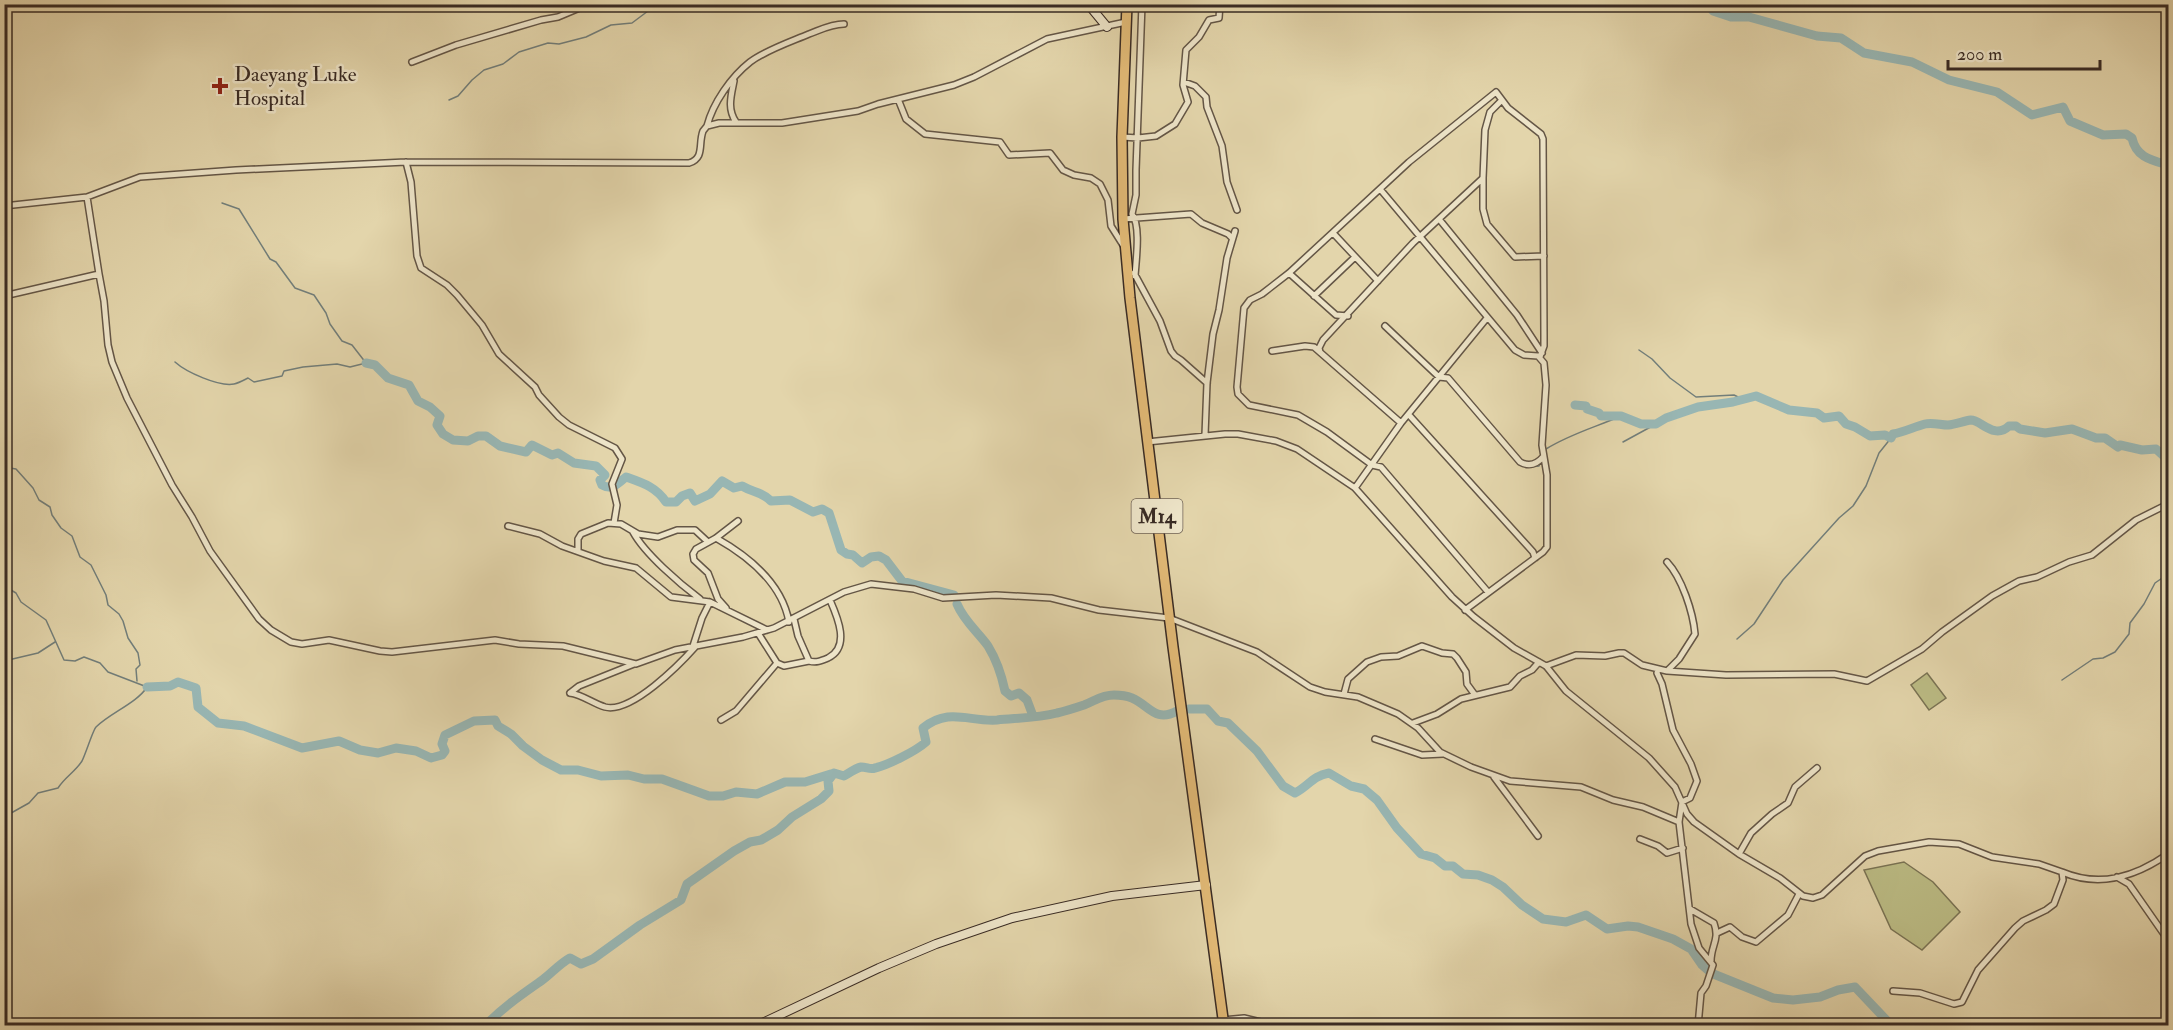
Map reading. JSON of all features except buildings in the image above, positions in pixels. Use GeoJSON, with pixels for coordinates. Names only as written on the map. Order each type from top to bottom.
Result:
{"type":"FeatureCollection","features":[{"type":"Feature","properties":{"kind":"highway","name":"M14"},"geometry":{"type":"LineString","coordinates":[[1126,4],[1122,137],[1123,219],[1137,361],[1169,618],[1227,1022]]}},
{"type":"Feature","properties":{"kind":"street"},"geometry":{"type":"LineString","coordinates":[[412,62],[456,45],[558,17],[589,4]]}},
{"type":"Feature","properties":{"kind":"street"},"geometry":{"type":"LineString","coordinates":[[1088,4],[1107,27]]}},
{"type":"Feature","properties":{"kind":"street"},"geometry":{"type":"LineString","coordinates":[[1135,276],[1136,219],[1132,214],[1136,195],[1142,4]]}},
{"type":"Feature","properties":{"kind":"street"},"geometry":{"type":"LineString","coordinates":[[1122,137],[1156,136],[1175,124],[1188,102],[1184,82],[1186,50],[1199,37],[1209,20],[1220,18],[1220,4]]}},
{"type":"Feature","properties":{"kind":"street"},"geometry":{"type":"LineString","coordinates":[[707,126],[736,122],[782,123],[848,114],[898,99],[944,89],[974,77],[1047,39],[1126,22]]}},
{"type":"Feature","properties":{"kind":"street"},"geometry":{"type":"LineString","coordinates":[[4,206],[87,197],[140,177],[406,162],[688,163],[700,155],[701,136],[712,111],[734,79],[752,61],[793,40],[832,25],[844,24]]}},
{"type":"Feature","properties":{"kind":"street"},"geometry":{"type":"LineString","coordinates":[[734,79],[730,105],[736,122]]}},
{"type":"Feature","properties":{"kind":"street"},"geometry":{"type":"LineString","coordinates":[[1184,82],[1195,86],[1206,97],[1207,107],[1222,146],[1227,182],[1237,210]]}},
{"type":"Feature","properties":{"kind":"street"},"geometry":{"type":"LineString","coordinates":[[1488,592],[1381,467],[1372,465],[1310,421],[1289,413],[1249,405],[1238,394],[1239,351],[1244,308],[1250,300],[1290,273],[1380,189],[1496,92],[1508,108],[1543,136],[1544,256],[1541,355]]}},
{"type":"Feature","properties":{"kind":"street"},"geometry":{"type":"LineString","coordinates":[[898,99],[906,119],[925,134],[1000,142],[1009,155],[1050,153],[1063,170],[1096,180],[1106,193],[1113,230],[1126,249]]}},
{"type":"Feature","properties":{"kind":"street"},"geometry":{"type":"LineString","coordinates":[[1502,100],[1490,112],[1485,130],[1483,208],[1487,224],[1515,257],[1544,256]]}},
{"type":"Feature","properties":{"kind":"street"},"geometry":{"type":"LineString","coordinates":[[406,162],[411,182],[417,256],[421,268],[452,290],[482,324],[499,354],[535,387],[539,395],[559,417],[569,425],[611,446],[621,455],[619,468],[612,484],[617,505],[614,523]]}},
{"type":"Feature","properties":{"kind":"street"},"geometry":{"type":"LineString","coordinates":[[1320,352],[1319,348],[1323,340],[1348,316],[1419,236],[1483,178]]}},
{"type":"Feature","properties":{"kind":"street"},"geometry":{"type":"LineString","coordinates":[[1380,189],[1519,354],[1541,355]]}},
{"type":"Feature","properties":{"kind":"street"},"geometry":{"type":"LineString","coordinates":[[87,197],[104,301],[108,345],[114,368],[172,485],[210,551],[259,619],[271,630],[296,643],[329,640],[380,651],[495,640],[519,644],[563,646],[636,664]]}},
{"type":"Feature","properties":{"kind":"street"},"geometry":{"type":"LineString","coordinates":[[1123,219],[1191,214],[1202,223],[1232,238]]}},
{"type":"Feature","properties":{"kind":"street"},"geometry":{"type":"LineString","coordinates":[[1439,219],[1517,315],[1541,355],[1546,386],[1542,445],[1547,475],[1547,547],[1465,610]]}},
{"type":"Feature","properties":{"kind":"street"},"geometry":{"type":"LineString","coordinates":[[1205,435],[1207,383],[1213,334],[1235,231]]}},
{"type":"Feature","properties":{"kind":"street"},"geometry":{"type":"LineString","coordinates":[[1333,233],[1378,282]]}},
{"type":"Feature","properties":{"kind":"street"},"geometry":{"type":"LineString","coordinates":[[1314,296],[1355,257]]}},
{"type":"Feature","properties":{"kind":"street"},"geometry":{"type":"LineString","coordinates":[[1128,261],[1160,321],[1171,351],[1207,383]]}},
{"type":"Feature","properties":{"kind":"street"},"geometry":{"type":"LineString","coordinates":[[1290,273],[1336,315],[1348,316]]}},
{"type":"Feature","properties":{"kind":"street"},"geometry":{"type":"LineString","coordinates":[[4,296],[99,274]]}},
{"type":"Feature","properties":{"kind":"street"},"geometry":{"type":"LineString","coordinates":[[1334,330],[1337,324],[1336,315]]}},
{"type":"Feature","properties":{"kind":"street"},"geometry":{"type":"LineString","coordinates":[[1355,488],[1401,423],[1487,318]]}},
{"type":"Feature","properties":{"kind":"street"},"geometry":{"type":"LineString","coordinates":[[1385,326],[1439,377],[1448,378],[1520,462],[1538,463],[1543,457]]}},
{"type":"Feature","properties":{"kind":"street"},"geometry":{"type":"LineString","coordinates":[[1272,351],[1307,346],[1323,340]]}},
{"type":"Feature","properties":{"kind":"street"},"geometry":{"type":"LineString","coordinates":[[1307,346],[1314,347],[1401,423]]}},
{"type":"Feature","properties":{"kind":"street"},"geometry":{"type":"LineString","coordinates":[[1409,415],[1533,552],[1535,558]]}},
{"type":"Feature","properties":{"kind":"street"},"geometry":{"type":"LineString","coordinates":[[1147,442],[1205,435],[1238,434],[1276,441],[1297,449],[1355,488],[1465,610],[1491,633],[1546,666],[1566,691],[1649,758],[1675,787],[1694,822],[1739,854],[1780,878],[1799,894],[1813,898],[1822,895],[1858,861],[1871,854],[1929,842],[1951,842],[1992,857],[2039,864],[2088,880],[2118,877],[2169,854]]}},
{"type":"Feature","properties":{"kind":"street"},"geometry":{"type":"LineString","coordinates":[[1546,666],[1576,655],[1605,657],[1624,653],[1636,663],[1667,671],[1726,675],[1834,674],[1863,681],[1872,679],[1922,649],[1992,596],[2019,581],[2037,577],[2069,562],[2092,555],[2136,520],[2169,504]]}},
{"type":"Feature","properties":{"kind":"street"},"geometry":{"type":"LineString","coordinates":[[727,609],[718,599],[708,573],[694,560],[693,554],[696,549],[716,538],[738,521]]}},
{"type":"Feature","properties":{"kind":"street"},"geometry":{"type":"LineString","coordinates":[[578,552],[578,539],[581,534],[597,526],[614,523],[628,527],[639,544],[655,560],[702,600]]}},
{"type":"Feature","properties":{"kind":"street"},"geometry":{"type":"LineString","coordinates":[[508,526],[540,534],[553,542],[604,561],[636,568],[671,597],[710,602],[767,630]]}},
{"type":"Feature","properties":{"kind":"street"},"geometry":{"type":"LineString","coordinates":[[633,532],[658,537],[677,530],[695,530],[708,542]]}},
{"type":"Feature","properties":{"kind":"street"},"geometry":{"type":"LineString","coordinates":[[716,538],[741,556],[750,559],[766,577],[784,604],[809,661]]}},
{"type":"Feature","properties":{"kind":"street"},"geometry":{"type":"LineString","coordinates":[[1667,562],[1677,573],[1684,590],[1695,634],[1667,671]]}},
{"type":"Feature","properties":{"kind":"street"},"geometry":{"type":"LineString","coordinates":[[710,602],[702,618],[694,646],[673,669],[627,704],[606,708],[580,695],[570,693],[579,686],[668,652],[694,646],[758,633],[767,630],[860,586],[880,584],[943,598],[996,595],[1052,598],[1099,610],[1169,618],[1236,642],[1262,654],[1310,687],[1366,700],[1413,723],[1444,754],[1493,776],[1510,781],[1581,787],[1620,802],[1643,807],[1679,822]]}},
{"type":"Feature","properties":{"kind":"street"},"geometry":{"type":"LineString","coordinates":[[758,633],[777,663],[784,666],[809,661],[813,663],[832,656],[841,640],[838,618],[830,600]]}},
{"type":"Feature","properties":{"kind":"street"},"geometry":{"type":"LineString","coordinates":[[1344,694],[1348,679],[1367,662],[1381,657],[1398,657],[1422,646],[1453,654],[1466,672],[1467,684],[1475,695]]}},
{"type":"Feature","properties":{"kind":"street"},"geometry":{"type":"LineString","coordinates":[[1413,723],[1437,714],[1461,699],[1509,687],[1539,662]]}},
{"type":"Feature","properties":{"kind":"street"},"geometry":{"type":"LineString","coordinates":[[721,720],[736,711],[777,663]]}},
{"type":"Feature","properties":{"kind":"street"},"geometry":{"type":"LineString","coordinates":[[1658,669],[1657,673],[1662,684],[1673,730],[1691,764],[1697,781],[1690,798],[1682,802]]}},
{"type":"Feature","properties":{"kind":"street"},"geometry":{"type":"LineString","coordinates":[[1375,739],[1422,755],[1444,754]]}},
{"type":"Feature","properties":{"kind":"street"},"geometry":{"type":"LineString","coordinates":[[1739,854],[1751,834],[1772,814],[1788,803],[1795,787],[1817,768]]}},
{"type":"Feature","properties":{"kind":"street"},"geometry":{"type":"LineString","coordinates":[[1493,776],[1538,836]]}},
{"type":"Feature","properties":{"kind":"street"},"geometry":{"type":"LineString","coordinates":[[1682,802],[1679,822],[1691,924],[1696,940],[1711,961]]}},
{"type":"Feature","properties":{"kind":"street"},"geometry":{"type":"LineString","coordinates":[[1640,839],[1658,846],[1667,854],[1683,848]]}},
{"type":"Feature","properties":{"kind":"street"},"geometry":{"type":"LineString","coordinates":[[1893,992],[1920,993],[1954,1004],[1962,1002],[1978,970],[2015,928],[2054,904],[2063,880],[2062,872]]}},
{"type":"Feature","properties":{"kind":"street"},"geometry":{"type":"LineString","coordinates":[[2118,877],[2129,884],[2169,940]]}},
{"type":"Feature","properties":{"kind":"street"},"geometry":{"type":"LineString","coordinates":[[756,1026],[879,968],[936,944],[1012,918],[1112,896],[1206,885]]}},
{"type":"Feature","properties":{"kind":"street"},"geometry":{"type":"LineString","coordinates":[[1718,933],[1730,927],[1742,937],[1756,942],[1788,915],[1799,894]]}},
{"type":"Feature","properties":{"kind":"street"},"geometry":{"type":"LineString","coordinates":[[1690,909],[1714,923],[1718,933],[1711,952],[1713,966],[1701,996],[1698,1026]]}},
{"type":"Feature","properties":{"kind":"street"},"geometry":{"type":"LineString","coordinates":[[1227,1022],[1252,1019],[1278,1026]]}},
{"type":"Feature","properties":{"kind":"green space"},"geometry":{"type":"Polygon","coordinates":[[[1927,673],[1946,698],[1929,710],[1911,685],[1927,673]]]}},
{"type":"Feature","properties":{"kind":"green space"},"geometry":{"type":"Polygon","coordinates":[[[1904,862],[1933,882],[1960,912],[1922,950],[1891,929],[1864,870],[1904,862]]]}},
{"type":"Feature","properties":{"kind":"waterway"},"geometry":{"type":"LineString","coordinates":[[449,100],[458,96],[484,70],[503,64],[519,52],[548,43],[559,44],[586,37],[611,25],[632,23],[648,11],[659,10],[668,4]]}},
{"type":"Feature","properties":{"kind":"waterway"},"geometry":{"type":"LineString","coordinates":[[1708,4],[1713,11],[1731,17],[1749,17],[1817,36],[1841,38],[1864,53],[1912,62],[1949,80],[1997,92],[2032,115],[2063,107],[2070,121],[2103,135],[2126,134],[2132,138],[2141,154],[2168,165]]}},
{"type":"Feature","properties":{"kind":"waterway"},"geometry":{"type":"LineString","coordinates":[[175,362],[203,378],[228,384],[236,384],[248,378],[254,382],[282,376],[284,371],[303,367],[337,364],[350,367],[366,363],[352,345],[342,341],[314,295],[295,288],[276,262],[270,259],[239,209],[222,203]]}},
{"type":"Feature","properties":{"kind":"waterway"},"geometry":{"type":"LineString","coordinates":[[1639,350],[1652,359],[1670,378],[1696,397],[1734,395],[1742,399]]}},
{"type":"Feature","properties":{"kind":"waterway"},"geometry":{"type":"LineString","coordinates":[[366,363],[375,365],[388,378],[409,385],[418,401],[430,407],[440,416],[437,425],[443,434],[453,440],[468,441],[478,436],[486,436],[500,446],[526,452],[532,445],[552,455],[558,453],[574,463],[596,466],[605,475],[600,480],[606,487],[615,485],[626,477],[653,489],[666,502],[676,502],[682,496],[690,493],[695,501],[710,494],[722,481],[734,488],[742,486],[764,495],[771,501],[790,500],[813,512],[822,509],[829,513],[841,550],[847,554],[853,555],[862,563],[871,557],[879,556],[886,560],[902,581],[954,595]]}},
{"type":"Feature","properties":{"kind":"waterway"},"geometry":{"type":"LineString","coordinates":[[1575,405],[1586,406],[1587,409],[1601,416],[1621,416],[1641,424],[1656,424],[1666,418],[1698,407],[1756,396],[1789,410],[1817,413],[1824,418],[1839,416],[1846,424],[1870,436],[1885,435],[1891,438],[1893,434],[1925,424],[1948,425],[1971,420],[1998,431],[2009,426],[2045,433],[2072,429],[2096,438],[2105,438],[2118,447],[2120,445],[2142,450],[2156,449],[2168,460]]}},
{"type":"Feature","properties":{"kind":"waterway"},"geometry":{"type":"LineString","coordinates":[[1546,449],[1621,416]]}},
{"type":"Feature","properties":{"kind":"waterway"},"geometry":{"type":"LineString","coordinates":[[1623,442],[1656,424]]}},
{"type":"Feature","properties":{"kind":"waterway"},"geometry":{"type":"LineString","coordinates":[[1737,639],[1754,624],[1783,580],[1839,518],[1853,506],[1866,486],[1879,453],[1891,438]]}},
{"type":"Feature","properties":{"kind":"waterway"},"geometry":{"type":"LineString","coordinates":[[1530,467],[1539,466],[1541,461]]}},
{"type":"Feature","properties":{"kind":"waterway"},"geometry":{"type":"LineString","coordinates":[[4,467],[16,469],[33,488],[39,500],[50,507],[52,515],[61,528],[72,536],[80,557],[91,565],[106,595],[108,605],[119,614],[128,638],[138,653],[140,665],[136,669],[137,681]]}},
{"type":"Feature","properties":{"kind":"waterway"},"geometry":{"type":"LineString","coordinates":[[2062,680],[2093,659],[2103,658],[2115,652],[2129,634],[2130,623],[2144,604],[2155,583],[2168,574]]}},
{"type":"Feature","properties":{"kind":"waterway"},"geometry":{"type":"LineString","coordinates":[[4,586],[16,593],[21,602],[46,620],[64,660],[75,661],[84,657],[100,663],[108,672],[147,687],[137,698],[96,727],[82,761],[58,788],[38,793],[29,803],[4,817]]}},
{"type":"Feature","properties":{"kind":"waterway"},"geometry":{"type":"LineString","coordinates":[[957,604],[963,616],[991,651],[1005,691],[1011,696],[1019,693],[1027,700],[1033,716]]}},
{"type":"Feature","properties":{"kind":"waterway"},"geometry":{"type":"LineString","coordinates":[[4,661],[38,653],[55,642]]}},
{"type":"Feature","properties":{"kind":"waterway"},"geometry":{"type":"LineString","coordinates":[[147,687],[170,686],[178,682],[196,688],[198,707],[218,723],[244,726],[302,748],[339,741],[360,750],[378,753],[396,748],[416,751],[431,758],[442,755],[445,751],[442,744],[445,735],[474,721],[495,720],[498,726],[511,734],[523,746],[561,770],[578,770],[601,776],[628,775],[644,779],[662,779],[709,796],[723,796],[736,792],[757,794],[785,782],[805,782],[834,773],[844,776],[861,767],[872,769],[881,766],[921,746],[926,742],[923,728],[942,718],[997,720],[1042,716],[1084,705],[1109,695],[1132,698],[1158,714],[1177,711]]}},
{"type":"Feature","properties":{"kind":"waterway"},"geometry":{"type":"LineString","coordinates":[[1189,709],[1207,709],[1218,721],[1228,723],[1257,751],[1283,786],[1295,793],[1318,776],[1329,773],[1351,786],[1364,789],[1377,800],[1397,828],[1421,854],[1435,858],[1445,866],[1453,866],[1463,874],[1478,875],[1492,880],[1543,919],[1566,922],[1586,915],[1607,929],[1638,927],[1673,939],[1691,949],[1711,973],[1773,998],[1793,1000],[1820,997],[1855,987],[1892,1026]]}},
{"type":"Feature","properties":{"kind":"waterway"},"geometry":{"type":"LineString","coordinates":[[485,1026],[566,960],[570,958],[581,964],[593,959],[640,925],[681,900],[687,884],[734,851],[778,830],[792,817],[821,799],[829,791],[828,781],[834,773]]}},
{"type":"Feature","properties":{"kind":"place","name":"Daeyang Luke Hospital"},"geometry":{"type":"Point","coordinates":[220,86]}}]}
